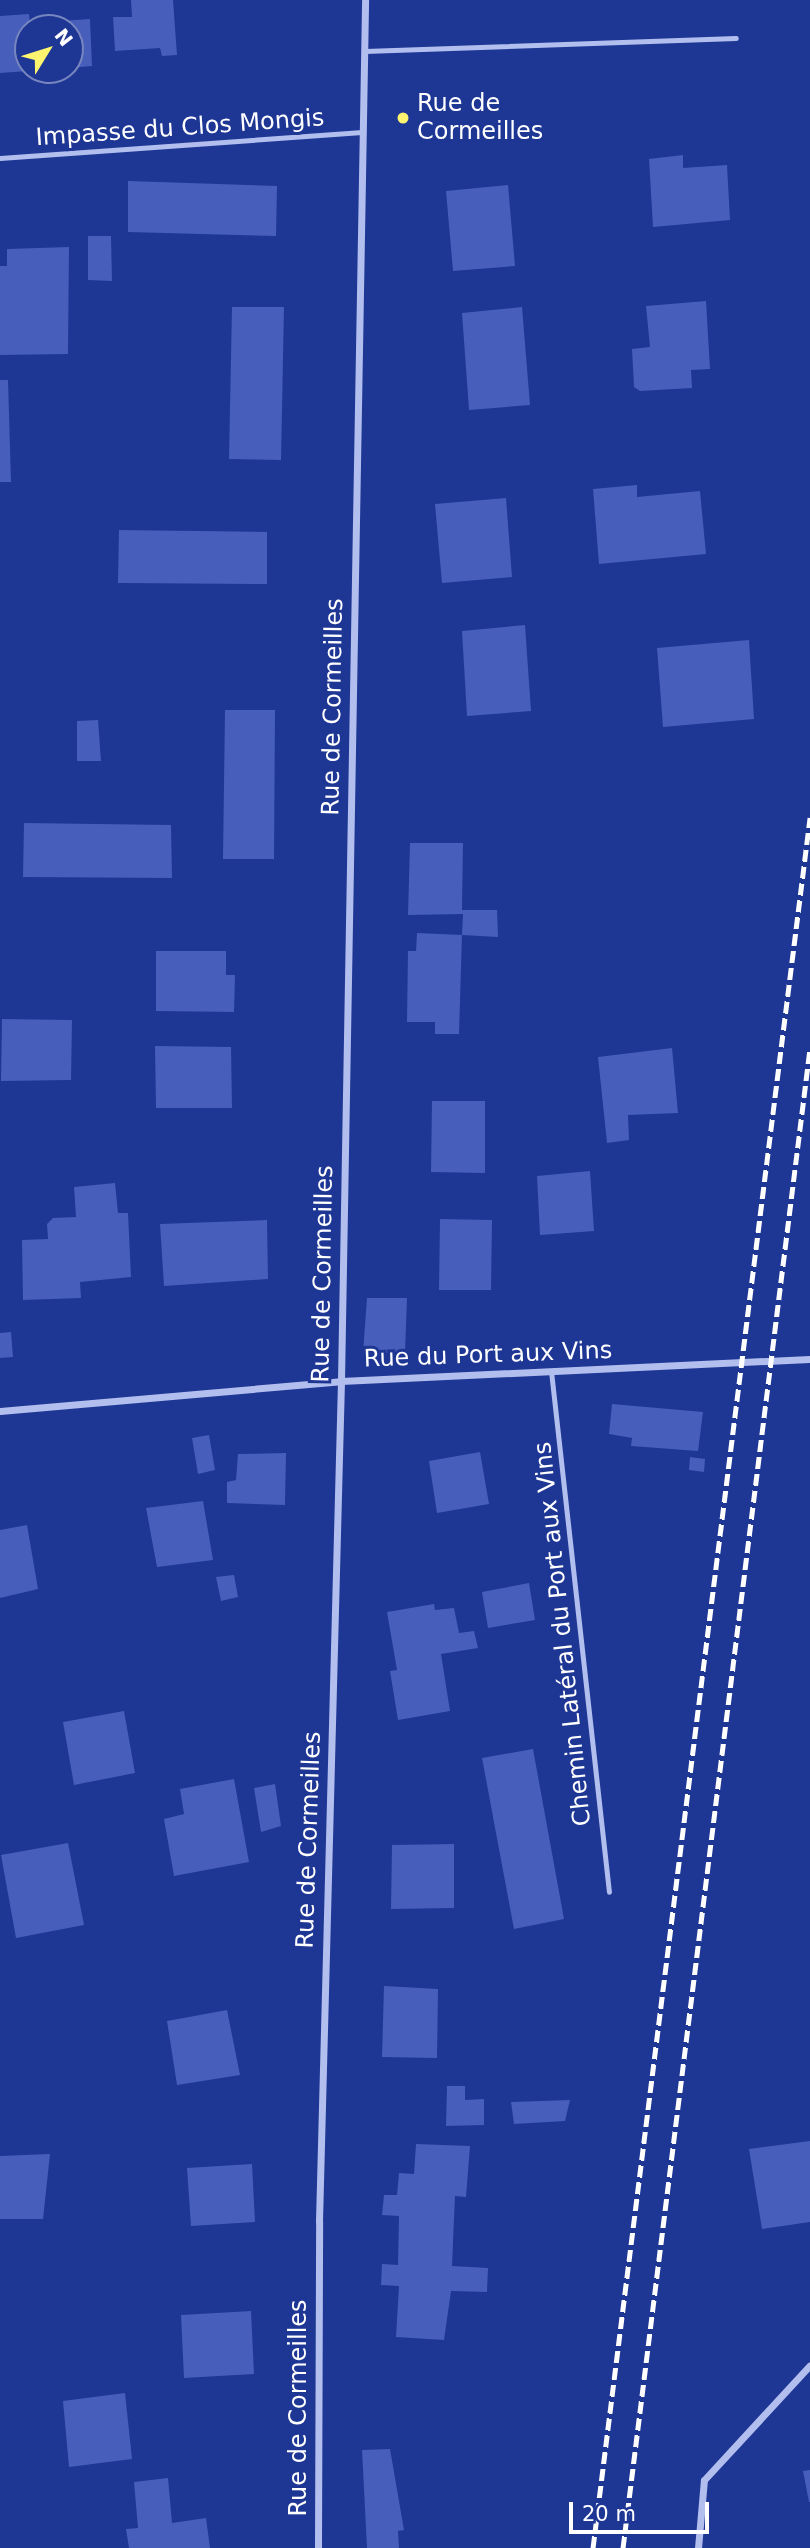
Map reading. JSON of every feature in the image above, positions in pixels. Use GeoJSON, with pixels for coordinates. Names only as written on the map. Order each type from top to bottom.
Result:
{"type":"FeatureCollection","features":[{"type":"Feature","properties":{"kind":"street","name":"Rue de Cormeilles"},"geometry":{"type":"LineString","coordinates":[[318,2548],[319,2221],[341,1381],[365,0]]}},
{"type":"Feature","properties":{"kind":"street","name":"Rue du Port aux Vins"},"geometry":{"type":"LineString","coordinates":[[0,1411],[341,1381],[810,1359]]}},
{"type":"Feature","properties":{"kind":"street"},"geometry":{"type":"LineString","coordinates":[[698,2548],[704,2480],[810,2365]]}},
{"type":"Feature","properties":{"kind":"lane"},"geometry":{"type":"LineString","coordinates":[[365,51],[736,38]]}},
{"type":"Feature","properties":{"kind":"lane","name":"Impasse du Clos Mongis"},"geometry":{"type":"LineString","coordinates":[[0,158],[362,132]]}},
{"type":"Feature","properties":{"kind":"lane","name":"Chemin Latéral du Port aux Vins"},"geometry":{"type":"LineString","coordinates":[[551,1371],[610,1892]]}},
{"type":"Feature","properties":{"kind":"building"},"geometry":{"type":"Polygon","coordinates":[[[131,0],[173,0],[177,55],[162,56],[160,48],[115,51],[113,17],[132,17],[131,0]]]}},
{"type":"Feature","properties":{"kind":"building"},"geometry":{"type":"Polygon","coordinates":[[[14,15],[14,72],[0,73],[0,16],[14,15]]]}},
{"type":"Feature","properties":{"kind":"building"},"geometry":{"type":"Polygon","coordinates":[[[84,19],[90,19],[92,66],[84,67],[84,19]]]}},
{"type":"Feature","properties":{"kind":"building"},"geometry":{"type":"Polygon","coordinates":[[[683,155],[683,168],[727,165],[730,220],[653,227],[649,159],[683,155]]]}},
{"type":"Feature","properties":{"kind":"building"},"geometry":{"type":"Polygon","coordinates":[[[128,181],[277,186],[276,236],[128,232],[128,181]]]}},
{"type":"Feature","properties":{"kind":"building"},"geometry":{"type":"Polygon","coordinates":[[[508,185],[515,266],[453,271],[446,191],[508,185]]]}},
{"type":"Feature","properties":{"kind":"building"},"geometry":{"type":"Polygon","coordinates":[[[88,236],[111,236],[112,281],[88,280],[88,236]]]}},
{"type":"Feature","properties":{"kind":"building"},"geometry":{"type":"Polygon","coordinates":[[[69,247],[68,354],[0,355],[0,266],[7,266],[7,249],[69,247]]]}},
{"type":"Feature","properties":{"kind":"building"},"geometry":{"type":"Polygon","coordinates":[[[706,301],[710,369],[691,370],[692,388],[640,391],[634,387],[632,349],[650,347],[646,306],[706,301]]]}},
{"type":"Feature","properties":{"kind":"building"},"geometry":{"type":"Polygon","coordinates":[[[232,307],[284,307],[281,460],[229,459],[232,307]]]}},
{"type":"Feature","properties":{"kind":"building"},"geometry":{"type":"Polygon","coordinates":[[[522,307],[530,405],[469,410],[462,313],[522,307]]]}},
{"type":"Feature","properties":{"kind":"building"},"geometry":{"type":"Polygon","coordinates":[[[0,380],[8,380],[11,482],[0,482],[0,380]]]}},
{"type":"Feature","properties":{"kind":"building"},"geometry":{"type":"Polygon","coordinates":[[[637,485],[637,497],[700,491],[706,554],[599,564],[593,489],[637,485]]]}},
{"type":"Feature","properties":{"kind":"building"},"geometry":{"type":"Polygon","coordinates":[[[506,498],[512,577],[442,583],[435,504],[506,498]]]}},
{"type":"Feature","properties":{"kind":"building"},"geometry":{"type":"Polygon","coordinates":[[[119,530],[267,532],[267,584],[118,583],[119,530]]]}},
{"type":"Feature","properties":{"kind":"building"},"geometry":{"type":"Polygon","coordinates":[[[525,625],[531,711],[467,716],[462,631],[525,625]]]}},
{"type":"Feature","properties":{"kind":"building"},"geometry":{"type":"Polygon","coordinates":[[[749,640],[754,719],[663,727],[657,648],[749,640]]]}},
{"type":"Feature","properties":{"kind":"building"},"geometry":{"type":"Polygon","coordinates":[[[225,710],[275,710],[274,859],[223,859],[225,710]]]}},
{"type":"Feature","properties":{"kind":"building"},"geometry":{"type":"Polygon","coordinates":[[[98,720],[101,761],[77,761],[77,721],[98,720]]]}},
{"type":"Feature","properties":{"kind":"building"},"geometry":{"type":"Polygon","coordinates":[[[24,823],[171,825],[172,878],[23,877],[24,823]]]}},
{"type":"Feature","properties":{"kind":"building"},"geometry":{"type":"Polygon","coordinates":[[[410,843],[463,843],[462,910],[497,910],[498,937],[462,935],[463,914],[408,915],[410,843]]]}},
{"type":"Feature","properties":{"kind":"building"},"geometry":{"type":"Polygon","coordinates":[[[417,933],[462,935],[459,1034],[435,1034],[435,1022],[407,1022],[408,951],[416,951],[417,933]]]}},
{"type":"Feature","properties":{"kind":"building"},"geometry":{"type":"Polygon","coordinates":[[[156,951],[226,951],[226,975],[235,975],[234,1012],[156,1011],[156,951]]]}},
{"type":"Feature","properties":{"kind":"building"},"geometry":{"type":"Polygon","coordinates":[[[2,1019],[72,1020],[71,1080],[1,1081],[2,1019]]]}},
{"type":"Feature","properties":{"kind":"building"},"geometry":{"type":"Polygon","coordinates":[[[155,1046],[231,1047],[232,1108],[156,1108],[155,1046]]]}},
{"type":"Feature","properties":{"kind":"building"},"geometry":{"type":"Polygon","coordinates":[[[672,1048],[678,1113],[628,1115],[629,1140],[607,1143],[598,1057],[672,1048]]]}},
{"type":"Feature","properties":{"kind":"building"},"geometry":{"type":"Polygon","coordinates":[[[432,1101],[485,1101],[485,1173],[431,1172],[432,1101]]]}},
{"type":"Feature","properties":{"kind":"building"},"geometry":{"type":"Polygon","coordinates":[[[590,1171],[594,1231],[540,1235],[537,1176],[590,1171]]]}},
{"type":"Feature","properties":{"kind":"building"},"geometry":{"type":"Polygon","coordinates":[[[115,1183],[118,1213],[128,1213],[131,1277],[80,1282],[81,1298],[23,1300],[22,1240],[48,1239],[47,1224],[53,1218],[76,1217],[74,1187],[115,1183]]]}},
{"type":"Feature","properties":{"kind":"building"},"geometry":{"type":"Polygon","coordinates":[[[440,1219],[492,1220],[491,1290],[439,1290],[440,1219]]]}},
{"type":"Feature","properties":{"kind":"building"},"geometry":{"type":"Polygon","coordinates":[[[267,1220],[268,1279],[164,1286],[160,1224],[267,1220]]]}},
{"type":"Feature","properties":{"kind":"building"},"geometry":{"type":"Polygon","coordinates":[[[367,1298],[407,1298],[405,1353],[363,1353],[367,1298]]]}},
{"type":"Feature","properties":{"kind":"building"},"geometry":{"type":"Polygon","coordinates":[[[11,1332],[13,1357],[0,1358],[0,1333],[11,1332]]]}},
{"type":"Feature","properties":{"kind":"building"},"geometry":{"type":"Polygon","coordinates":[[[612,1404],[703,1412],[698,1451],[631,1446],[632,1438],[609,1434],[612,1404]]]}},
{"type":"Feature","properties":{"kind":"building"},"geometry":{"type":"Polygon","coordinates":[[[209,1435],[215,1470],[198,1474],[192,1438],[209,1435]]]}},
{"type":"Feature","properties":{"kind":"building"},"geometry":{"type":"Polygon","coordinates":[[[480,1452],[489,1504],[437,1513],[429,1461],[480,1452]]]}},
{"type":"Feature","properties":{"kind":"building"},"geometry":{"type":"Polygon","coordinates":[[[286,1453],[285,1505],[227,1503],[227,1482],[236,1480],[238,1454],[286,1453]]]}},
{"type":"Feature","properties":{"kind":"building"},"geometry":{"type":"Polygon","coordinates":[[[690,1457],[705,1459],[704,1472],[689,1470],[690,1457]]]}},
{"type":"Feature","properties":{"kind":"building"},"geometry":{"type":"Polygon","coordinates":[[[203,1501],[213,1560],[157,1567],[146,1508],[203,1501]]]}},
{"type":"Feature","properties":{"kind":"building"},"geometry":{"type":"Polygon","coordinates":[[[27,1525],[38,1589],[0,1598],[0,1530],[27,1525]]]}},
{"type":"Feature","properties":{"kind":"building"},"geometry":{"type":"Polygon","coordinates":[[[234,1575],[238,1597],[221,1601],[216,1577],[234,1575]]]}},
{"type":"Feature","properties":{"kind":"building"},"geometry":{"type":"Polygon","coordinates":[[[529,1583],[535,1620],[488,1628],[482,1592],[529,1583]]]}},
{"type":"Feature","properties":{"kind":"building"},"geometry":{"type":"Polygon","coordinates":[[[434,1604],[435,1610],[454,1608],[459,1633],[474,1631],[478,1648],[441,1654],[450,1711],[398,1720],[390,1671],[397,1670],[387,1612],[434,1604]]]}},
{"type":"Feature","properties":{"kind":"building"},"geometry":{"type":"Polygon","coordinates":[[[124,1711],[135,1773],[74,1785],[63,1722],[124,1711]]]}},
{"type":"Feature","properties":{"kind":"building"},"geometry":{"type":"Polygon","coordinates":[[[533,1749],[564,1919],[514,1929],[482,1758],[533,1749]]]}},
{"type":"Feature","properties":{"kind":"building"},"geometry":{"type":"Polygon","coordinates":[[[234,1779],[249,1862],[174,1876],[164,1819],[184,1814],[180,1789],[234,1779]]]}},
{"type":"Feature","properties":{"kind":"building"},"geometry":{"type":"Polygon","coordinates":[[[275,1784],[281,1826],[261,1832],[254,1788],[275,1784]]]}},
{"type":"Feature","properties":{"kind":"building"},"geometry":{"type":"Polygon","coordinates":[[[68,1843],[84,1925],[16,1938],[1,1855],[68,1843]]]}},
{"type":"Feature","properties":{"kind":"building"},"geometry":{"type":"Polygon","coordinates":[[[454,1844],[454,1908],[391,1909],[392,1845],[454,1844]]]}},
{"type":"Feature","properties":{"kind":"building"},"geometry":{"type":"Polygon","coordinates":[[[384,1986],[438,1989],[437,2058],[382,2057],[384,1986]]]}},
{"type":"Feature","properties":{"kind":"building"},"geometry":{"type":"Polygon","coordinates":[[[227,2010],[240,2075],[177,2085],[167,2021],[227,2010]]]}},
{"type":"Feature","properties":{"kind":"building"},"geometry":{"type":"Polygon","coordinates":[[[447,2086],[465,2086],[465,2100],[484,2099],[484,2125],[446,2126],[447,2086]]]}},
{"type":"Feature","properties":{"kind":"building"},"geometry":{"type":"Polygon","coordinates":[[[570,2100],[565,2121],[514,2124],[511,2102],[570,2100]]]}},
{"type":"Feature","properties":{"kind":"building"},"geometry":{"type":"Polygon","coordinates":[[[810,2141],[810,2222],[762,2229],[749,2149],[810,2141]]]}},
{"type":"Feature","properties":{"kind":"building"},"geometry":{"type":"Polygon","coordinates":[[[416,2144],[470,2146],[466,2197],[455,2196],[452,2266],[488,2268],[487,2292],[451,2291],[444,2340],[396,2337],[399,2286],[381,2285],[382,2264],[398,2265],[399,2216],[382,2215],[384,2195],[397,2195],[399,2173],[414,2174],[416,2144]]]}},
{"type":"Feature","properties":{"kind":"building"},"geometry":{"type":"Polygon","coordinates":[[[50,2154],[43,2219],[0,2219],[0,2156],[50,2154]]]}},
{"type":"Feature","properties":{"kind":"building"},"geometry":{"type":"Polygon","coordinates":[[[252,2164],[255,2222],[191,2226],[187,2168],[252,2164]]]}},
{"type":"Feature","properties":{"kind":"building"},"geometry":{"type":"Polygon","coordinates":[[[251,2311],[254,2374],[184,2378],[181,2315],[251,2311]]]}},
{"type":"Feature","properties":{"kind":"building"},"geometry":{"type":"Polygon","coordinates":[[[125,2393],[132,2459],[69,2467],[63,2401],[125,2393]]]}},
{"type":"Feature","properties":{"kind":"building"},"geometry":{"type":"Polygon","coordinates":[[[390,2449],[404,2530],[398,2531],[399,2548],[367,2548],[362,2450],[390,2449]]]}},
{"type":"Feature","properties":{"kind":"building"},"geometry":{"type":"Polygon","coordinates":[[[810,2470],[810,2502],[809,2502],[803,2471],[810,2470]]]}},
{"type":"Feature","properties":{"kind":"building"},"geometry":{"type":"Polygon","coordinates":[[[168,2478],[172,2523],[206,2518],[210,2548],[129,2548],[126,2529],[138,2528],[134,2482],[168,2478]]]}},
{"type":"Feature","properties":{"kind":"railway"},"geometry":{"type":"LineString","coordinates":[[593,2548],[810,818]]}},
{"type":"Feature","properties":{"kind":"railway"},"geometry":{"type":"LineString","coordinates":[[623,2548],[810,1049]]}},
{"type":"Feature","properties":{"kind":"place","name":"Rue de Cormeilles"},"geometry":{"type":"Point","coordinates":[403,118]}}]}
